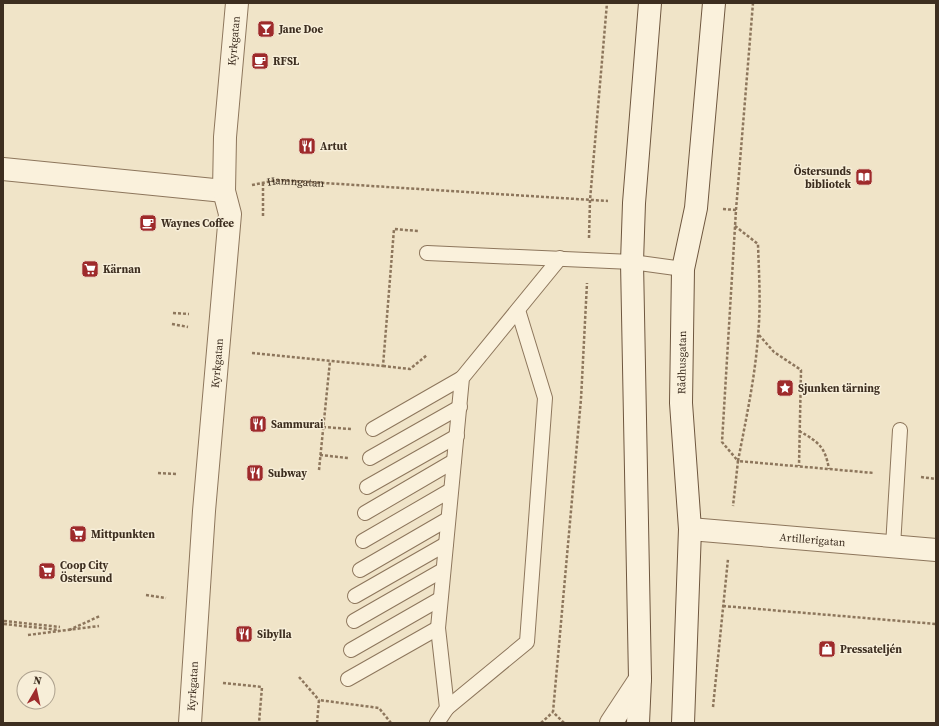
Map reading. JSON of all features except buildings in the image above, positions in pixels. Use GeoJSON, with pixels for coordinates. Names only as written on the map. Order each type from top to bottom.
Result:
{"type":"FeatureCollection","features":[{"type":"Feature","properties":{"kind":"main road","name":"Kyrkgatan"},"geometry":{"type":"LineString","coordinates":[[190,723],[206,496],[230,214],[224,191],[225,137],[237,3]]}},
{"type":"Feature","properties":{"kind":"main road"},"geometry":{"type":"LineString","coordinates":[[638,723],[640,679],[632,262],[634,203],[650,3]]}},
{"type":"Feature","properties":{"kind":"main road","name":"Rådhusgatan"},"geometry":{"type":"LineString","coordinates":[[683,723],[690,529],[681,403],[683,269],[696,208],[714,3]]}},
{"type":"Feature","properties":{"kind":"main road"},"geometry":{"type":"LineString","coordinates":[[3,169],[224,191]]}},
{"type":"Feature","properties":{"kind":"main road","name":"Artillerigatan"},"geometry":{"type":"LineString","coordinates":[[690,529],[936,550]]}},
{"type":"Feature","properties":{"kind":"main road"},"geometry":{"type":"LineString","coordinates":[[611,723],[640,679]]}},
{"type":"Feature","properties":{"kind":"lane"},"geometry":{"type":"LineString","coordinates":[[430,253],[632,262],[683,269]]}},
{"type":"Feature","properties":{"kind":"lane"},"geometry":{"type":"LineString","coordinates":[[373,429],[462,378],[560,258]]}},
{"type":"Feature","properties":{"kind":"lane"},"geometry":{"type":"LineString","coordinates":[[437,723],[447,708],[528,642],[545,398],[518,310]]}},
{"type":"Feature","properties":{"kind":"lane"},"geometry":{"type":"LineString","coordinates":[[447,708],[438,628],[462,378]]}},
{"type":"Feature","properties":{"kind":"lane"},"geometry":{"type":"LineString","coordinates":[[370,458],[460,407]]}},
{"type":"Feature","properties":{"kind":"lane"},"geometry":{"type":"LineString","coordinates":[[893,546],[900,430]]}},
{"type":"Feature","properties":{"kind":"lane"},"geometry":{"type":"LineString","coordinates":[[367,487],[457,436]]}},
{"type":"Feature","properties":{"kind":"lane"},"geometry":{"type":"LineString","coordinates":[[365,513],[454,461]]}},
{"type":"Feature","properties":{"kind":"lane"},"geometry":{"type":"LineString","coordinates":[[363,541],[451,490]]}},
{"type":"Feature","properties":{"kind":"lane"},"geometry":{"type":"LineString","coordinates":[[360,570],[448,519]]}},
{"type":"Feature","properties":{"kind":"lane"},"geometry":{"type":"LineString","coordinates":[[355,596],[446,544]]}},
{"type":"Feature","properties":{"kind":"lane"},"geometry":{"type":"LineString","coordinates":[[354,621],[443,570]]}},
{"type":"Feature","properties":{"kind":"lane"},"geometry":{"type":"LineString","coordinates":[[351,650],[440,598]]}},
{"type":"Feature","properties":{"kind":"lane"},"geometry":{"type":"LineString","coordinates":[[348,679],[438,628]]}},
{"type":"Feature","properties":{"kind":"path"},"geometry":{"type":"LineString","coordinates":[[541,723],[553,712],[581,399],[590,200],[607,3]]}},
{"type":"Feature","properties":{"kind":"path"},"geometry":{"type":"LineString","coordinates":[[753,3],[736,210],[722,442],[738,461],[936,479]]}},
{"type":"Feature","properties":{"kind":"path","name":"Hamngatan"},"geometry":{"type":"LineString","coordinates":[[224,191],[277,180],[590,200]]}},
{"type":"Feature","properties":{"kind":"path"},"geometry":{"type":"LineString","coordinates":[[262,183],[263,218]]}},
{"type":"Feature","properties":{"kind":"path"},"geometry":{"type":"LineString","coordinates":[[696,208],[736,210]]}},
{"type":"Feature","properties":{"kind":"path"},"geometry":{"type":"LineString","coordinates":[[712,715],[738,461],[755,370],[759,335],[760,290],[758,244],[735,226]]}},
{"type":"Feature","properties":{"kind":"path"},"geometry":{"type":"LineString","coordinates":[[383,366],[394,229],[433,232],[430,253]]}},
{"type":"Feature","properties":{"kind":"path"},"geometry":{"type":"LineString","coordinates":[[173,313],[189,314]]}},
{"type":"Feature","properties":{"kind":"path"},"geometry":{"type":"LineString","coordinates":[[172,324],[188,327]]}},
{"type":"Feature","properties":{"kind":"path"},"geometry":{"type":"LineString","coordinates":[[759,335],[774,352],[801,370],[799,466]]}},
{"type":"Feature","properties":{"kind":"path"},"geometry":{"type":"LineString","coordinates":[[252,353],[410,369],[427,355]]}},
{"type":"Feature","properties":{"kind":"path"},"geometry":{"type":"LineString","coordinates":[[319,470],[330,361]]}},
{"type":"Feature","properties":{"kind":"path"},"geometry":{"type":"LineString","coordinates":[[323,427],[352,430]]}},
{"type":"Feature","properties":{"kind":"path"},"geometry":{"type":"LineString","coordinates":[[799,431],[820,444],[826,455],[829,469]]}},
{"type":"Feature","properties":{"kind":"path"},"geometry":{"type":"LineString","coordinates":[[320,455],[349,458]]}},
{"type":"Feature","properties":{"kind":"path"},"geometry":{"type":"LineString","coordinates":[[158,473],[176,474]]}},
{"type":"Feature","properties":{"kind":"path"},"geometry":{"type":"LineString","coordinates":[[146,595],[166,598]]}},
{"type":"Feature","properties":{"kind":"path"},"geometry":{"type":"LineString","coordinates":[[723,606],[936,624]]}},
{"type":"Feature","properties":{"kind":"path"},"geometry":{"type":"LineString","coordinates":[[65,632],[100,616]]}},
{"type":"Feature","properties":{"kind":"path"},"geometry":{"type":"LineString","coordinates":[[4,623],[60,628]]}},
{"type":"Feature","properties":{"kind":"path"},"geometry":{"type":"LineString","coordinates":[[28,635],[65,632],[99,626]]}},
{"type":"Feature","properties":{"kind":"path"},"geometry":{"type":"LineString","coordinates":[[299,677],[319,700],[379,708],[391,723]]}},
{"type":"Feature","properties":{"kind":"path"},"geometry":{"type":"LineString","coordinates":[[223,683],[262,687],[259,723]]}},
{"type":"Feature","properties":{"kind":"path"},"geometry":{"type":"LineString","coordinates":[[317,723],[319,700]]}},
{"type":"Feature","properties":{"kind":"path"},"geometry":{"type":"LineString","coordinates":[[553,712],[564,723]]}},
{"type":"Feature","properties":{"kind":"place","name":"Jane Doe"},"geometry":{"type":"Point","coordinates":[266,29]}},
{"type":"Feature","properties":{"kind":"place","name":"RFSL"},"geometry":{"type":"Point","coordinates":[260,61]}},
{"type":"Feature","properties":{"kind":"place","name":"Artut"},"geometry":{"type":"Point","coordinates":[307,146]}},
{"type":"Feature","properties":{"kind":"place","name":"Östersunds bibliotek"},"geometry":{"type":"Point","coordinates":[864,177]}},
{"type":"Feature","properties":{"kind":"place","name":"Waynes Coffee"},"geometry":{"type":"Point","coordinates":[148,223]}},
{"type":"Feature","properties":{"kind":"place","name":"Kärnan"},"geometry":{"type":"Point","coordinates":[90,269]}},
{"type":"Feature","properties":{"kind":"place","name":"Sjunken tärning"},"geometry":{"type":"Point","coordinates":[785,388]}},
{"type":"Feature","properties":{"kind":"place","name":"Sammurai"},"geometry":{"type":"Point","coordinates":[258,424]}},
{"type":"Feature","properties":{"kind":"place","name":"Subway"},"geometry":{"type":"Point","coordinates":[255,473]}},
{"type":"Feature","properties":{"kind":"place","name":"Mittpunkten"},"geometry":{"type":"Point","coordinates":[78,534]}},
{"type":"Feature","properties":{"kind":"place","name":"Coop City Östersund"},"geometry":{"type":"Point","coordinates":[47,571]}},
{"type":"Feature","properties":{"kind":"place","name":"Sibylla"},"geometry":{"type":"Point","coordinates":[244,634]}},
{"type":"Feature","properties":{"kind":"place","name":"Pressateljén"},"geometry":{"type":"Point","coordinates":[827,649]}}]}
